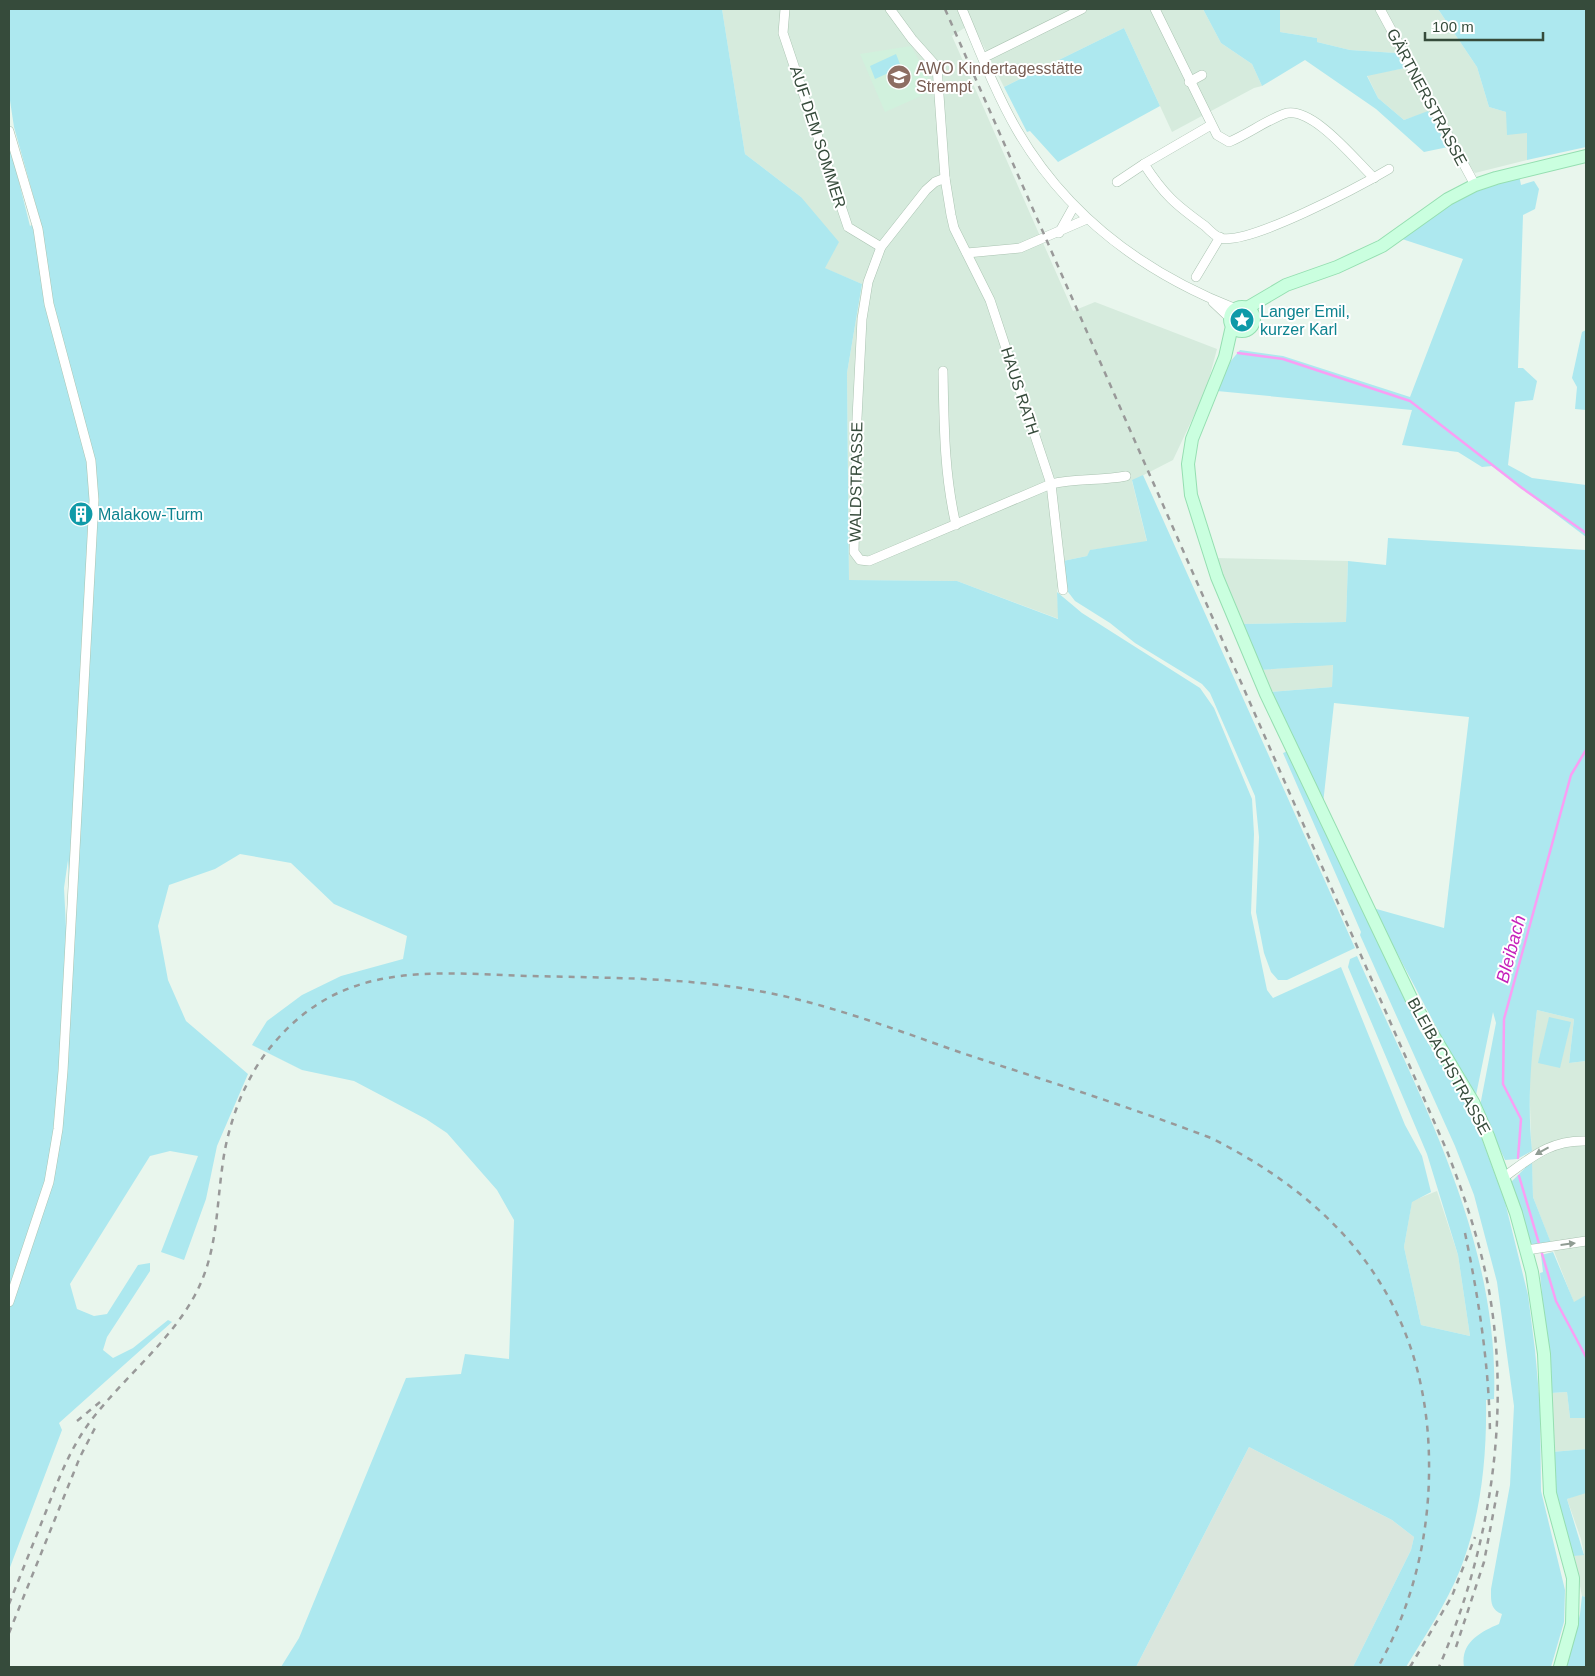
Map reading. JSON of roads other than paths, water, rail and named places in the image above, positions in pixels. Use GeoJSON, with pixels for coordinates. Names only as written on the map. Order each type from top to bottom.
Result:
{"type":"FeatureCollection","features":[{"type":"Feature","properties":{"kind":"main road"},"geometry":{"type":"LineString","coordinates":[[1240,318],[1272,293],[1358,258],[1382,246],[1448,199],[1475,185],[1586,156]]}},
{"type":"Feature","properties":{"kind":"main road","name":"BLEIBACHSTRASSE"},"geometry":{"type":"LineString","coordinates":[[1240,318],[1192,439],[1188,464],[1188,480],[1217,578],[1266,694],[1412,1000],[1473,1102],[1531,1249],[1544,1354],[1550,1493],[1567,1550],[1574,1587],[1572,1624],[1560,1667]]}},
{"type":"Feature","properties":{"kind":"street","name":"AUF DEM SOMMER"},"geometry":{"type":"LineString","coordinates":[[785,9],[783,33],[848,227],[881,247]]}},
{"type":"Feature","properties":{"kind":"street","name":"HAUS RATH"},"geometry":{"type":"LineString","coordinates":[[890,9],[912,39],[937,67],[940,78],[945,178],[954,228],[990,300],[1051,484],[1063,590]]}},
{"type":"Feature","properties":{"kind":"street"},"geometry":{"type":"LineString","coordinates":[[962,9],[1016,129],[1051,182],[1087,219],[1118,246],[1138,260],[1209,298],[1240,318]]}},
{"type":"Feature","properties":{"kind":"street"},"geometry":{"type":"LineString","coordinates":[[983,58],[1082,9]]}},
{"type":"Feature","properties":{"kind":"street"},"geometry":{"type":"LineString","coordinates":[[1154,9],[1217,135],[1229,142],[1286,113],[1300,114],[1314,120],[1374,178]]}},
{"type":"Feature","properties":{"kind":"street","name":"GÄRTNERSTRASSE"},"geometry":{"type":"LineString","coordinates":[[1380,9],[1475,185]]}},
{"type":"Feature","properties":{"kind":"street"},"geometry":{"type":"LineString","coordinates":[[1190,82],[1202,76]]}},
{"type":"Feature","properties":{"kind":"street"},"geometry":{"type":"LineString","coordinates":[[1117,182],[1211,125]]}},
{"type":"Feature","properties":{"kind":"street"},"geometry":{"type":"LineString","coordinates":[[9,131],[38,229],[49,304],[91,461],[94,527],[86,632],[64,1062],[58,1129],[50,1182],[9,1302]]}},
{"type":"Feature","properties":{"kind":"street"},"geometry":{"type":"LineString","coordinates":[[1144,164],[1166,196],[1220,238],[1237,238],[1259,230],[1321,204],[1389,169]]}},
{"type":"Feature","properties":{"kind":"street","name":"WALDSTRASSE"},"geometry":{"type":"LineString","coordinates":[[945,178],[935,182],[926,190],[881,247],[868,282],[862,319],[854,552],[860,560],[869,561],[1051,484],[1065,481],[1108,480],[1126,476]]}},
{"type":"Feature","properties":{"kind":"street"},"geometry":{"type":"LineString","coordinates":[[1059,233],[1074,206]]}},
{"type":"Feature","properties":{"kind":"street"},"geometry":{"type":"LineString","coordinates":[[967,253],[1020,248],[1059,233],[1087,219]]}},
{"type":"Feature","properties":{"kind":"street"},"geometry":{"type":"LineString","coordinates":[[1196,277],[1220,238]]}},
{"type":"Feature","properties":{"kind":"street"},"geometry":{"type":"LineString","coordinates":[[943,371],[944,442],[949,494],[956,525]]}},
{"type":"Feature","properties":{"kind":"street"},"geometry":{"type":"LineString","coordinates":[[1504,1177],[1544,1148],[1560,1143],[1586,1142]]}},
{"type":"Feature","properties":{"kind":"street"},"geometry":{"type":"LineString","coordinates":[[1531,1249],[1586,1242]]}},
{"type":"Feature","properties":{"kind":"waterway"},"geometry":{"type":"LineString","coordinates":[[1238,353],[1283,359],[1410,401],[1522,488],[1586,533]]}},
{"type":"Feature","properties":{"kind":"waterway","name":"Bleibach"},"geometry":{"type":"LineString","coordinates":[[1518,1158],[1521,1119],[1503,1084],[1504,1019],[1571,775],[1586,750]]}},
{"type":"Feature","properties":{"kind":"waterway","name":"Bleibach"},"geometry":{"type":"LineString","coordinates":[[1519,1176],[1556,1301],[1586,1357]]}},
{"type":"Feature","properties":{"kind":"railway"},"geometry":{"type":"LineString","coordinates":[[945,9],[1447,1151],[1476,1234],[1488,1285],[1495,1333],[1498,1382],[1492,1480],[1472,1576],[1457,1622],[1439,1667]]}},
{"type":"Feature","properties":{"kind":"railway"},"geometry":{"type":"LineString","coordinates":[[9,1604],[59,1480],[80,1436],[100,1409],[158,1346],[184,1313],[195,1295],[212,1249],[224,1152],[239,1102],[254,1070],[264,1056],[301,1016],[330,997],[360,985],[391,977],[424,974],[458,974],[646,979],[705,983],[764,992],[789,997],[865,1019],[1211,1138],[1261,1166],[1305,1198],[1342,1233],[1374,1273],[1398,1317],[1416,1365],[1426,1417],[1429,1475],[1428,1500],[1421,1550],[1416,1574],[1400,1622],[1378,1667]]}},
{"type":"Feature","properties":{"kind":"railway"},"geometry":{"type":"LineString","coordinates":[[1465,1233],[1482,1333],[1488,1382],[1490,1433]]}},
{"type":"Feature","properties":{"kind":"railway"},"geometry":{"type":"LineString","coordinates":[[77,1421],[100,1402]]}},
{"type":"Feature","properties":{"kind":"railway"},"geometry":{"type":"LineString","coordinates":[[9,1633],[80,1457],[96,1426]]}},
{"type":"Feature","properties":{"kind":"railway"},"geometry":{"type":"LineString","coordinates":[[1456,1647],[1484,1562],[1498,1488]]}},
{"type":"Feature","properties":{"kind":"railway"},"geometry":{"type":"LineString","coordinates":[[1410,1667],[1452,1596],[1475,1537]]}},
{"type":"Feature","properties":{"kind":"place","name":"AWO Kindertagesstätte Strempt"},"geometry":{"type":"Point","coordinates":[899,77]}},
{"type":"Feature","properties":{"kind":"place","name":"Langer Emil, kurzer Karl"},"geometry":{"type":"Point","coordinates":[1242,320]}},
{"type":"Feature","properties":{"kind":"place","name":"Malakow-Turm"},"geometry":{"type":"Point","coordinates":[81,514]}}]}
